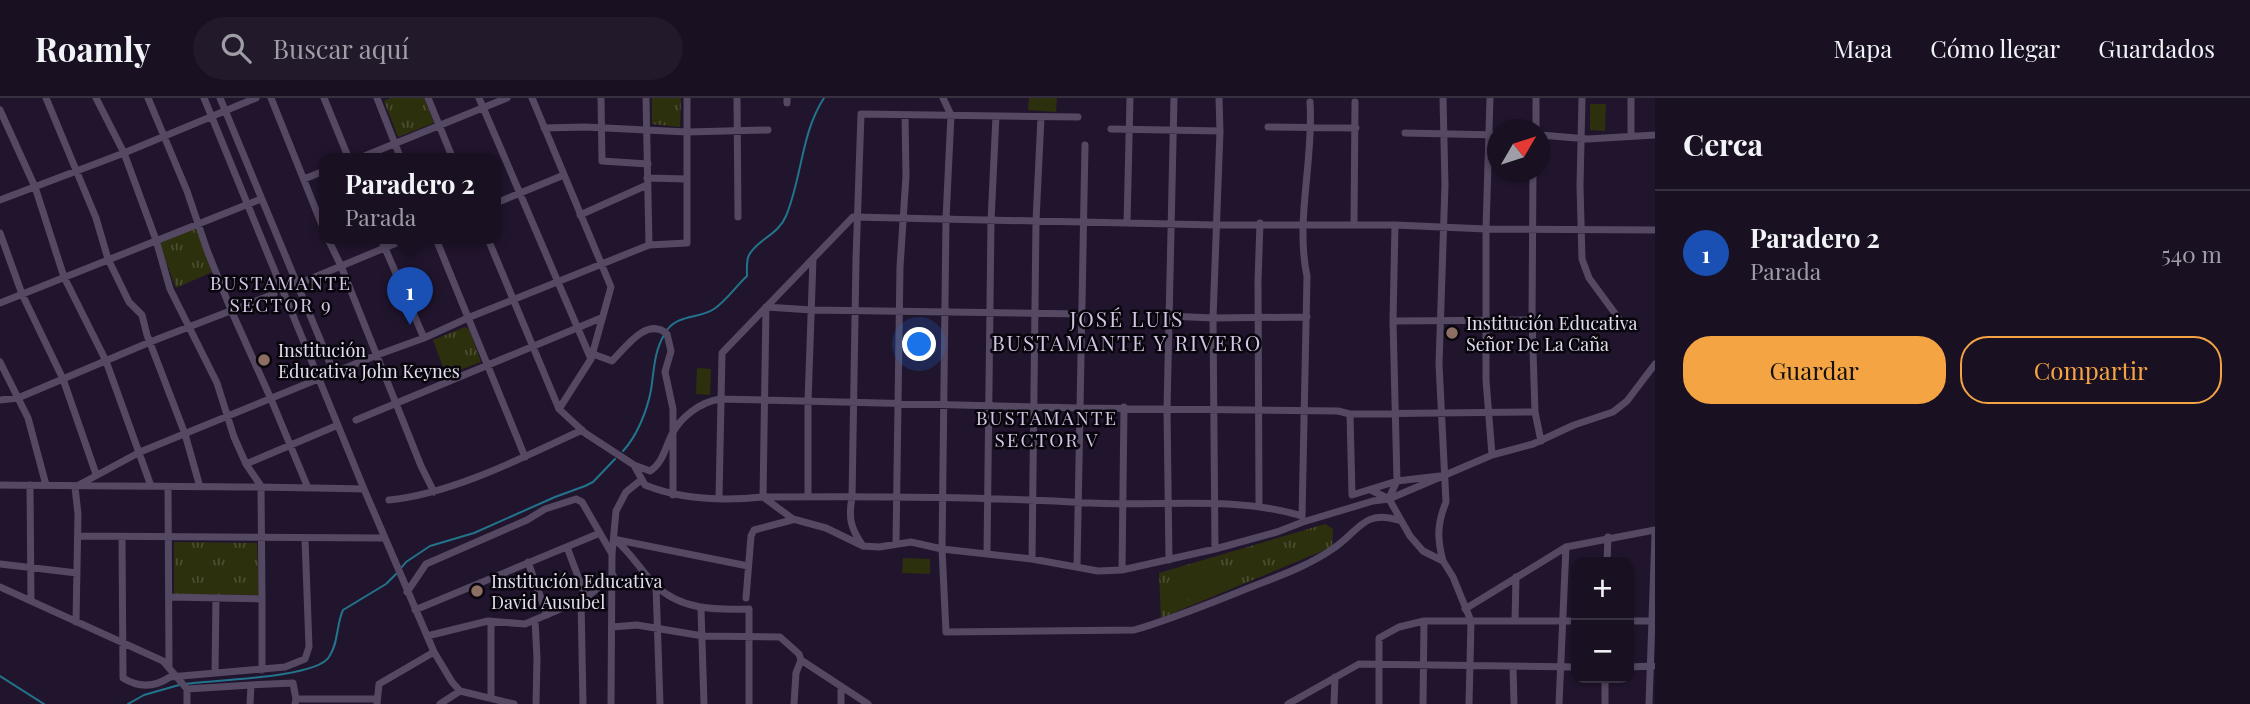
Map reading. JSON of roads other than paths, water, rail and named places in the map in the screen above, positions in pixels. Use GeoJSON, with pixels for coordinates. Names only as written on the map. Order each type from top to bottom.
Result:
{"type":"FeatureCollection","features":[{"type":"Feature","properties":{"kind":"street"},"geometry":{"type":"LineString","coordinates":[[46,98],[96,218],[108,259],[129,302],[142,315],[185,434],[200,487]]}},
{"type":"Feature","properties":{"kind":"street"},"geometry":{"type":"LineString","coordinates":[[96,98],[124,153],[156,240],[170,289],[217,383],[246,464],[261,486],[262,670]]}},
{"type":"Feature","properties":{"kind":"street"},"geometry":{"type":"LineString","coordinates":[[148,98],[199,222],[231,310],[307,488]]}},
{"type":"Feature","properties":{"kind":"street"},"geometry":{"type":"LineString","coordinates":[[204,98],[363,489],[435,652],[460,691],[482,700],[491,697],[514,704]]}},
{"type":"Feature","properties":{"kind":"street"},"geometry":{"type":"LineString","coordinates":[[220,98],[334,373]]}},
{"type":"Feature","properties":{"kind":"street"},"geometry":{"type":"LineString","coordinates":[[0,200],[124,153],[256,98]]}},
{"type":"Feature","properties":{"kind":"street"},"geometry":{"type":"LineString","coordinates":[[271,98],[319,217]]}},
{"type":"Feature","properties":{"kind":"street"},"geometry":{"type":"LineString","coordinates":[[324,98],[347,153]]}},
{"type":"Feature","properties":{"kind":"street"},"geometry":{"type":"LineString","coordinates":[[377,98],[398,153]]}},
{"type":"Feature","properties":{"kind":"street"},"geometry":{"type":"LineString","coordinates":[[428,98],[451,153]]}},
{"type":"Feature","properties":{"kind":"street"},"geometry":{"type":"LineString","coordinates":[[479,98],[556,282],[592,356],[612,361],[631,341],[648,329],[659,328],[666,333],[671,344],[665,372],[673,409],[673,495]]}},
{"type":"Feature","properties":{"kind":"street"},"geometry":{"type":"LineString","coordinates":[[371,153],[507,98]]}},
{"type":"Feature","properties":{"kind":"street"},"geometry":{"type":"LineString","coordinates":[[532,98],[611,287],[592,356],[559,409]]}},
{"type":"Feature","properties":{"kind":"street"},"geometry":{"type":"LineString","coordinates":[[601,98],[602,161],[648,164]]}},
{"type":"Feature","properties":{"kind":"street"},"geometry":{"type":"LineString","coordinates":[[646,98],[649,245]]}},
{"type":"Feature","properties":{"kind":"street"},"geometry":{"type":"LineString","coordinates":[[75,487],[140,452],[425,338],[600,264],[649,245],[687,243],[687,98]]}},
{"type":"Feature","properties":{"kind":"street"},"geometry":{"type":"LineString","coordinates":[[737,98],[738,217]]}},
{"type":"Feature","properties":{"kind":"street"},"geometry":{"type":"LineString","coordinates":[[943,98],[951,115],[946,219],[943,404],[942,549],[946,632],[1133,630],[1163,622],[1301,567],[1336,547],[1371,518],[1387,516],[1398,520]]}},
{"type":"Feature","properties":{"kind":"street"},"geometry":{"type":"LineString","coordinates":[[1127,223],[1130,98]]}},
{"type":"Feature","properties":{"kind":"street"},"geometry":{"type":"LineString","coordinates":[[1169,560],[1168,316],[1174,98]]}},
{"type":"Feature","properties":{"kind":"street"},"geometry":{"type":"LineString","coordinates":[[1215,549],[1212,409],[1219,98]]}},
{"type":"Feature","properties":{"kind":"street"},"geometry":{"type":"LineString","coordinates":[[1443,98],[1444,227],[1439,321],[1446,502],[1437,537],[1443,561],[1453,577],[1471,621],[1469,704]]}},
{"type":"Feature","properties":{"kind":"street"},"geometry":{"type":"LineString","coordinates":[[1490,98],[1492,119]]}},
{"type":"Feature","properties":{"kind":"street"},"geometry":{"type":"LineString","coordinates":[[1536,98],[1536,119]]}},
{"type":"Feature","properties":{"kind":"street"},"geometry":{"type":"LineString","coordinates":[[1582,98],[1583,259],[1589,278],[1622,323]]}},
{"type":"Feature","properties":{"kind":"street"},"geometry":{"type":"LineString","coordinates":[[1631,135],[1632,98]]}},
{"type":"Feature","properties":{"kind":"street"},"geometry":{"type":"LineString","coordinates":[[1303,519],[1303,410],[1307,317],[1304,225],[1312,128],[1311,102]]}},
{"type":"Feature","properties":{"kind":"street"},"geometry":{"type":"LineString","coordinates":[[1354,225],[1355,102]]}},
{"type":"Feature","properties":{"kind":"street"},"geometry":{"type":"LineString","coordinates":[[0,110],[35,187],[65,277],[106,361],[151,486]]}},
{"type":"Feature","properties":{"kind":"street"},"geometry":{"type":"LineString","coordinates":[[863,546],[849,519],[852,498],[861,114],[1078,117]]}},
{"type":"Feature","properties":{"kind":"street"},"geometry":{"type":"LineString","coordinates":[[896,543],[905,115]]}},
{"type":"Feature","properties":{"kind":"street"},"geometry":{"type":"LineString","coordinates":[[987,553],[991,221],[996,116]]}},
{"type":"Feature","properties":{"kind":"street"},"geometry":{"type":"LineString","coordinates":[[1032,559],[1036,221],[1041,117]]}},
{"type":"Feature","properties":{"kind":"street"},"geometry":{"type":"LineString","coordinates":[[1268,127],[1356,128]]}},
{"type":"Feature","properties":{"kind":"street"},"geometry":{"type":"LineString","coordinates":[[544,128],[687,132],[768,130]]}},
{"type":"Feature","properties":{"kind":"street"},"geometry":{"type":"LineString","coordinates":[[1111,129],[1220,131]]}},
{"type":"Feature","properties":{"kind":"street"},"geometry":{"type":"LineString","coordinates":[[1405,132],[1487,134]]}},
{"type":"Feature","properties":{"kind":"street"},"geometry":{"type":"LineString","coordinates":[[1550,136],[1588,139],[1655,135]]}},
{"type":"Feature","properties":{"kind":"street"},"geometry":{"type":"LineString","coordinates":[[1077,566],[1076,501],[1085,145]]}},
{"type":"Feature","properties":{"kind":"street"},"geometry":{"type":"LineString","coordinates":[[304,179],[319,173]]}},
{"type":"Feature","properties":{"kind":"street"},"geometry":{"type":"LineString","coordinates":[[501,201],[564,175]]}},
{"type":"Feature","properties":{"kind":"street"},"geometry":{"type":"LineString","coordinates":[[580,215],[647,181],[687,179]]}},
{"type":"Feature","properties":{"kind":"street"},"geometry":{"type":"LineString","coordinates":[[1490,182],[1486,229],[1486,380],[1492,455]]}},
{"type":"Feature","properties":{"kind":"street"},"geometry":{"type":"LineString","coordinates":[[1533,182],[1532,320],[1535,412],[1541,441]]}},
{"type":"Feature","properties":{"kind":"street"},"geometry":{"type":"LineString","coordinates":[[0,303],[261,199]]}},
{"type":"Feature","properties":{"kind":"street"},"geometry":{"type":"LineString","coordinates":[[719,498],[722,354],[853,217],[1215,225],[1261,223],[1655,230]]}},
{"type":"Feature","properties":{"kind":"street"},"geometry":{"type":"LineString","coordinates":[[1259,505],[1261,223]]}},
{"type":"Feature","properties":{"kind":"street"},"geometry":{"type":"LineString","coordinates":[[1389,499],[1397,481],[1393,321],[1395,225]]}},
{"type":"Feature","properties":{"kind":"street"},"geometry":{"type":"LineString","coordinates":[[0,233],[22,294],[63,379],[96,474]]}},
{"type":"Feature","properties":{"kind":"street"},"geometry":{"type":"LineString","coordinates":[[330,244],[434,492]]}},
{"type":"Feature","properties":{"kind":"street"},"geometry":{"type":"LineString","coordinates":[[383,244],[425,338]]}},
{"type":"Feature","properties":{"kind":"street"},"geometry":{"type":"LineString","coordinates":[[298,284],[394,244]]}},
{"type":"Feature","properties":{"kind":"street"},"geometry":{"type":"LineString","coordinates":[[438,244],[470,317],[524,457]]}},
{"type":"Feature","properties":{"kind":"street"},"geometry":{"type":"LineString","coordinates":[[490,244],[559,409],[582,430],[634,465],[650,471],[658,466],[673,433],[684,418],[697,408],[720,399],[1079,408],[1303,410],[1350,414],[1535,412]]}},
{"type":"Feature","properties":{"kind":"street"},"geometry":{"type":"LineString","coordinates":[[808,496],[813,258]]}},
{"type":"Feature","properties":{"kind":"street"},"geometry":{"type":"LineString","coordinates":[[0,400],[18,398],[150,342],[274,294]]}},
{"type":"Feature","properties":{"kind":"street"},"geometry":{"type":"LineString","coordinates":[[766,307],[1080,314]]}},
{"type":"Feature","properties":{"kind":"street"},"geometry":{"type":"LineString","coordinates":[[763,497],[766,307]]}},
{"type":"Feature","properties":{"kind":"street"},"geometry":{"type":"LineString","coordinates":[[1168,316],[1307,317]]}},
{"type":"Feature","properties":{"kind":"street"},"geometry":{"type":"LineString","coordinates":[[356,420],[601,318]]}},
{"type":"Feature","properties":{"kind":"street"},"geometry":{"type":"LineString","coordinates":[[1393,321],[1532,320]]}},
{"type":"Feature","properties":{"kind":"street"},"geometry":{"type":"LineString","coordinates":[[0,362],[35,438],[46,485]]}},
{"type":"Feature","properties":{"kind":"street"},"geometry":{"type":"LineString","coordinates":[[763,497],[793,520],[826,528],[863,546],[879,547],[911,542],[942,549],[1032,559],[1098,571],[1122,570],[1215,549],[1278,532],[1303,519],[1389,499],[1492,455],[1541,441],[1566,428],[1604,416],[1621,407],[1655,364]]}},
{"type":"Feature","properties":{"kind":"street"},"geometry":{"type":"LineString","coordinates":[[1122,570],[1124,407]]}},
{"type":"Feature","properties":{"kind":"street"},"geometry":{"type":"LineString","coordinates":[[1350,414],[1352,495],[1397,481],[1444,475]]}},
{"type":"Feature","properties":{"kind":"street"},"geometry":{"type":"LineString","coordinates":[[246,464],[338,425]]}},
{"type":"Feature","properties":{"kind":"street"},"geometry":{"type":"LineString","coordinates":[[389,500],[434,492],[524,457],[582,430]]}},
{"type":"Feature","properties":{"kind":"street"},"geometry":{"type":"LineString","coordinates":[[634,465],[645,485],[673,495],[740,500],[808,496],[943,497],[1259,505],[1303,519]]}},
{"type":"Feature","properties":{"kind":"street"},"geometry":{"type":"LineString","coordinates":[[611,704],[612,554],[616,512],[626,492],[641,480]]}},
{"type":"Feature","properties":{"kind":"street"},"geometry":{"type":"LineString","coordinates":[[0,485],[363,489]]}},
{"type":"Feature","properties":{"kind":"street"},"geometry":{"type":"LineString","coordinates":[[30,485],[31,601]]}},
{"type":"Feature","properties":{"kind":"street"},"geometry":{"type":"LineString","coordinates":[[75,487],[78,536],[76,622]]}},
{"type":"Feature","properties":{"kind":"street"},"geometry":{"type":"LineString","coordinates":[[168,487],[169,666]]}},
{"type":"Feature","properties":{"kind":"street"},"geometry":{"type":"LineString","coordinates":[[1371,490],[1389,499],[1396,508],[1398,520],[1423,551],[1443,561]]}},
{"type":"Feature","properties":{"kind":"street"},"geometry":{"type":"LineString","coordinates":[[407,592],[426,564],[527,520],[545,509],[576,499],[582,502],[612,554]]}},
{"type":"Feature","properties":{"kind":"street"},"geometry":{"type":"LineString","coordinates":[[746,598],[751,536],[754,530],[793,520]]}},
{"type":"Feature","properties":{"kind":"street"},"geometry":{"type":"LineString","coordinates":[[1465,608],[1566,547],[1608,537],[1655,532],[1653,666],[1649,704]]}},
{"type":"Feature","properties":{"kind":"street"},"geometry":{"type":"LineString","coordinates":[[415,610],[600,533]]}},
{"type":"Feature","properties":{"kind":"street"},"geometry":{"type":"LineString","coordinates":[[78,536],[384,538]]}},
{"type":"Feature","properties":{"kind":"street"},"geometry":{"type":"LineString","coordinates":[[122,537],[123,678],[140,685],[158,685],[177,676],[262,670],[299,663],[308,655],[305,539]]}},
{"type":"Feature","properties":{"kind":"street"},"geometry":{"type":"LineString","coordinates":[[1607,557],[1608,537]]}},
{"type":"Feature","properties":{"kind":"street"},"geometry":{"type":"LineString","coordinates":[[614,540],[748,566]]}},
{"type":"Feature","properties":{"kind":"street"},"geometry":{"type":"LineString","coordinates":[[614,540],[624,547],[656,586],[679,601],[701,609],[749,609],[749,704]]}},
{"type":"Feature","properties":{"kind":"street"},"geometry":{"type":"LineString","coordinates":[[567,547],[584,599],[583,704]]}},
{"type":"Feature","properties":{"kind":"street"},"geometry":{"type":"LineString","coordinates":[[1559,704],[1566,547]]}},
{"type":"Feature","properties":{"kind":"street"},"geometry":{"type":"LineString","coordinates":[[528,562],[547,615]]}},
{"type":"Feature","properties":{"kind":"street"},"geometry":{"type":"LineString","coordinates":[[0,564],[77,573]]}},
{"type":"Feature","properties":{"kind":"street"},"geometry":{"type":"LineString","coordinates":[[427,636],[491,621],[525,624],[584,599],[612,575]]}},
{"type":"Feature","properties":{"kind":"street"},"geometry":{"type":"LineString","coordinates":[[1515,621],[1516,577]]}},
{"type":"Feature","properties":{"kind":"street"},"geometry":{"type":"LineString","coordinates":[[656,586],[660,704]]}},
{"type":"Feature","properties":{"kind":"street"},"geometry":{"type":"LineString","coordinates":[[0,587],[150,654],[169,666],[187,689],[187,704]]}},
{"type":"Feature","properties":{"kind":"street"},"geometry":{"type":"LineString","coordinates":[[170,597],[262,598]]}},
{"type":"Feature","properties":{"kind":"street"},"geometry":{"type":"LineString","coordinates":[[215,673],[216,598]]}},
{"type":"Feature","properties":{"kind":"street"},"geometry":{"type":"LineString","coordinates":[[701,609],[704,704]]}},
{"type":"Feature","properties":{"kind":"street"},"geometry":{"type":"LineString","coordinates":[[535,620],[536,704]]}},
{"type":"Feature","properties":{"kind":"street"},"geometry":{"type":"LineString","coordinates":[[491,621],[491,697]]}},
{"type":"Feature","properties":{"kind":"street"},"geometry":{"type":"LineString","coordinates":[[1379,704],[1379,638],[1399,626],[1424,621],[1571,621]]}},
{"type":"Feature","properties":{"kind":"street"},"geometry":{"type":"LineString","coordinates":[[1423,704],[1424,621]]}},
{"type":"Feature","properties":{"kind":"street"},"geometry":{"type":"LineString","coordinates":[[1634,621],[1653,621]]}},
{"type":"Feature","properties":{"kind":"street"},"geometry":{"type":"LineString","coordinates":[[612,627],[637,625],[703,636],[780,637],[799,654],[801,660],[868,704]]}},
{"type":"Feature","properties":{"kind":"street"},"geometry":{"type":"LineString","coordinates":[[187,689],[293,683],[295,701],[377,701],[379,684],[435,652]]}},
{"type":"Feature","properties":{"kind":"street"},"geometry":{"type":"LineString","coordinates":[[794,704],[796,673],[801,660]]}},
{"type":"Feature","properties":{"kind":"street"},"geometry":{"type":"LineString","coordinates":[[1289,704],[1359,664],[1571,667]]}},
{"type":"Feature","properties":{"kind":"street"},"geometry":{"type":"LineString","coordinates":[[1634,667],[1653,666]]}},
{"type":"Feature","properties":{"kind":"street"},"geometry":{"type":"LineString","coordinates":[[1513,667],[1514,704]]}},
{"type":"Feature","properties":{"kind":"street"},"geometry":{"type":"LineString","coordinates":[[1334,704],[1335,677]]}},
{"type":"Feature","properties":{"kind":"street"},"geometry":{"type":"LineString","coordinates":[[1605,683],[1605,704]]}},
{"type":"Feature","properties":{"kind":"street"},"geometry":{"type":"LineString","coordinates":[[250,704],[251,685]]}},
{"type":"Feature","properties":{"kind":"street"},"geometry":{"type":"LineString","coordinates":[[841,686],[841,704]]}},
{"type":"Feature","properties":{"kind":"street"},"geometry":{"type":"LineString","coordinates":[[440,704],[460,691]]}},
{"type":"Feature","properties":{"kind":"waterway"},"geometry":{"type":"LineString","coordinates":[[667,330],[677,321],[714,309],[747,276],[749,255],[778,228],[786,216],[806,141],[824,98]]}},
{"type":"Feature","properties":{"kind":"waterway"},"geometry":{"type":"LineString","coordinates":[[623,451],[644,415],[656,355],[664,335]]}},
{"type":"Feature","properties":{"kind":"waterway"},"geometry":{"type":"LineString","coordinates":[[402,567],[430,546],[474,533],[593,482],[615,459]]}},
{"type":"Feature","properties":{"kind":"waterway"},"geometry":{"type":"LineString","coordinates":[[185,684],[285,674],[320,664],[332,651],[343,610],[386,584],[396,574]]}},
{"type":"Feature","properties":{"kind":"waterway"},"geometry":{"type":"LineString","coordinates":[[0,676],[44,704]]}},
{"type":"Feature","properties":{"kind":"waterway"},"geometry":{"type":"LineString","coordinates":[[128,704],[144,695],[179,685]]}},
{"type":"Feature","properties":{"kind":"place","name":"Paradero 2"},"geometry":{"type":"Point","coordinates":[410,325]}},
{"type":"Feature","properties":{"kind":"place","name":"Institución Educativa Señor De La Caña"},"geometry":{"type":"Point","coordinates":[1452,333]}},
{"type":"Feature","properties":{"kind":"place","name":"Institución Educativa John Keynes"},"geometry":{"type":"Point","coordinates":[264,360]}},
{"type":"Feature","properties":{"kind":"place","name":"Institución Educativa David Ausubel"},"geometry":{"type":"Point","coordinates":[477,591]}},
{"type":"Feature","properties":{"kind":"district","name":"BUSTAMANTE SECTOR 9"},"geometry":{"type":"Point","coordinates":[281,293]}},
{"type":"Feature","properties":{"kind":"district","name":"JOSÉ LUIS BUSTAMANTE Y RIVERO"},"geometry":{"type":"Point","coordinates":[1127,330]}},
{"type":"Feature","properties":{"kind":"district","name":"BUSTAMANTE SECTOR V"},"geometry":{"type":"Point","coordinates":[1047,428]}}]}
